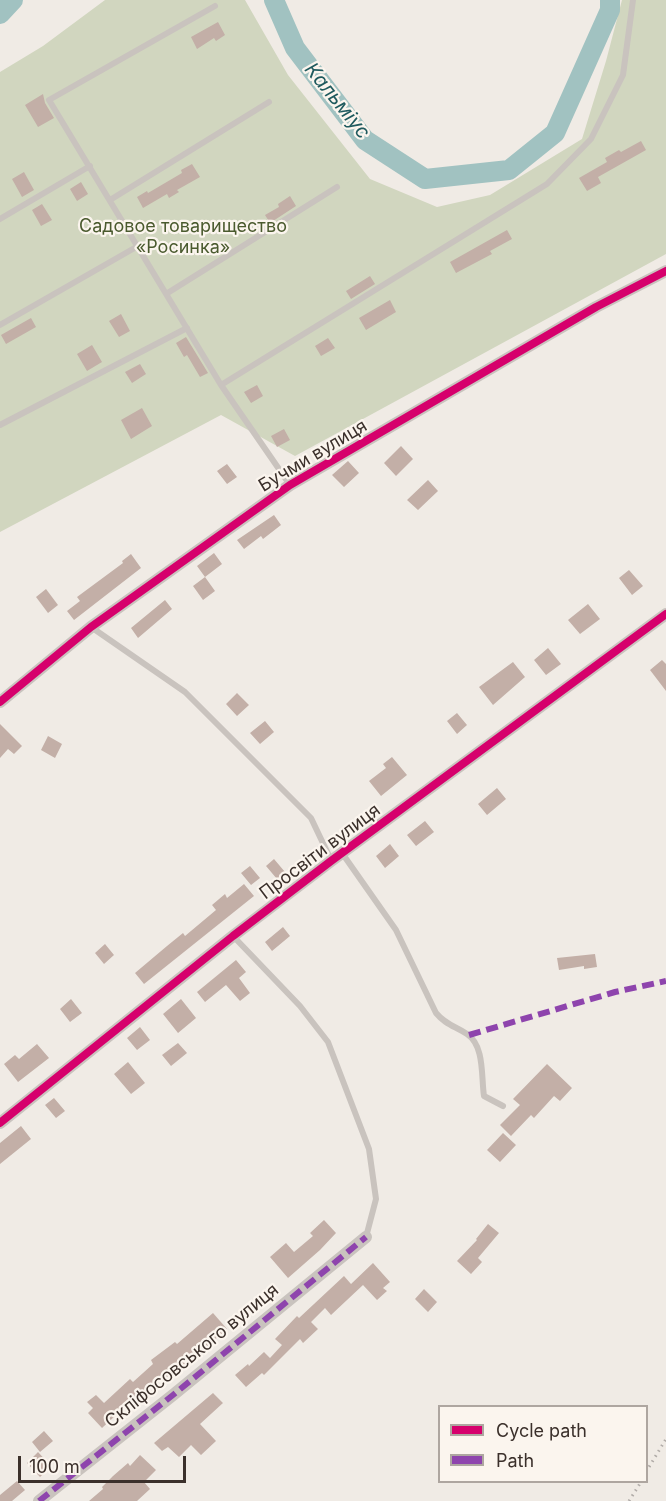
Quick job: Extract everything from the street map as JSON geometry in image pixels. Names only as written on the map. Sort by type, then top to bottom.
[{"type":"street","name":"Бучми вулиця","points":[[1,698],[91,627],[290,485],[596,307],[666,271]]},
{"type":"street","name":"Просвіти вулиця","points":[[0,1123],[233,936],[666,614]]},
{"type":"street","name":"Скліфосовського вулиця","points":[[39,1501],[366,1237]]},
{"type":"lane","points":[[221,385],[547,184],[591,139],[622,75],[633,0]]},
{"type":"lane","points":[[215,6],[49,100],[221,385],[290,485]]},
{"type":"lane","points":[[110,200],[269,102]]},
{"type":"lane","points":[[0,219],[90,166]]},
{"type":"lane","points":[[166,294],[337,187]]},
{"type":"lane","points":[[0,325],[138,246]]},
{"type":"lane","points":[[0,424],[187,328]]},
{"type":"lane","points":[[91,627],[185,692],[311,818],[337,857],[396,930],[436,1013],[444,1023],[469,1035],[479,1047],[484,1096],[503,1106]]},
{"type":"lane","points":[[233,936],[300,1006],[328,1042],[369,1149],[376,1199],[366,1237]]},
{"type":"green space","name":"Садовое товарищество «Росинка»","points":[[105,0],[245,0],[288,75],[370,179],[437,207],[490,195],[582,139],[622,0],[666,0],[666,254],[295,456],[221,415],[0,532],[0,72],[43,46]]},
{"type":"building","points":[[218,22],[225,35],[216,41],[214,38],[197,49],[191,37]]},
{"type":"building","points":[[43,94],[45,103],[54,118],[38,127],[25,105]]},
{"type":"building","points":[[641,141],[646,150],[598,177],[601,183],[587,191],[579,178],[607,162],[605,158]]},
{"type":"building","points":[[192,164],[200,177],[177,190],[179,192],[169,198],[167,194],[143,208],[137,197],[182,173],[181,170]]},
{"type":"building","points":[[24,172],[34,190],[22,197],[12,179]]},
{"type":"building","points":[[81,182],[88,194],[77,201],[70,189]]},
{"type":"building","points":[[290,196],[296,206],[270,223],[265,215],[279,207],[278,204]]},
{"type":"building","points":[[42,204],[52,220],[41,226],[32,210]]},
{"type":"building","points":[[507,230],[512,239],[490,251],[492,254],[456,273],[450,262]]},
{"type":"building","points":[[370,276],[375,284],[351,299],[346,291]]},
{"type":"building","points":[[390,300],[396,312],[366,330],[359,318]]},
{"type":"building","points":[[121,314],[130,331],[119,337],[109,321]]},
{"type":"building","points":[[31,318],[36,327],[6,344],[1,335]]},
{"type":"building","points":[[186,337],[208,373],[200,377],[187,355],[184,357],[176,343]]},
{"type":"building","points":[[328,338],[335,348],[321,356],[315,346]]},
{"type":"building","points":[[92,345],[102,362],[87,371],[77,354]]},
{"type":"building","points":[[140,364],[146,374],[132,383],[125,372]]},
{"type":"building","points":[[257,385],[263,396],[251,403],[244,392]]},
{"type":"building","points":[[142,408],[152,426],[131,439],[121,420]]},
{"type":"building","points":[[284,429],[290,440],[277,447],[271,436]]},
{"type":"building","points":[[401,446],[413,459],[396,476],[384,463]]},
{"type":"building","points":[[348,461],[359,473],[344,487],[332,475]]},
{"type":"building","points":[[227,464],[237,477],[227,484],[217,471]]},
{"type":"building","points":[[428,480],[438,491],[418,510],[407,500]]},
{"type":"building","points":[[274,515],[281,525],[263,539],[261,536],[244,549],[237,540]]},
{"type":"building","points":[[214,553],[222,564],[205,577],[197,566]]},
{"type":"building","points":[[131,554],[141,568],[74,620],[67,611],[80,601],[77,597],[123,563],[122,561]]},
{"type":"building","points":[[629,570],[643,586],[632,595],[619,578]]},
{"type":"building","points":[[205,577],[215,591],[203,600],[193,586]]},
{"type":"building","points":[[46,589],[58,605],[48,613],[36,597]]},
{"type":"building","points":[[165,600],[172,609],[138,638],[131,628]]},
{"type":"building","points":[[588,604],[600,619],[580,634],[568,620]]},
{"type":"building","points":[[548,648],[561,664],[546,675],[534,660]]},
{"type":"building","points":[[662,660],[666,664],[666,691],[650,670]]},
{"type":"building","points":[[513,662],[525,677],[493,705],[479,687]]},
{"type":"building","points":[[237,693],[249,705],[237,716],[226,704]]},
{"type":"building","points":[[457,713],[467,725],[457,734],[447,721]]},
{"type":"building","points":[[265,721],[274,732],[260,744],[250,733]]},
{"type":"building","points":[[0,724],[22,746],[14,754],[8,749],[0,758]]},
{"type":"building","points":[[48,736],[62,744],[55,758],[41,750]]},
{"type":"building","points":[[392,757],[407,775],[381,796],[369,781],[386,768],[383,764]]},
{"type":"building","points":[[497,788],[506,799],[487,815],[478,804]]},
{"type":"building","points":[[425,821],[434,832],[416,846],[407,835]]},
{"type":"building","points":[[390,844],[399,856],[385,868],[376,856]]},
{"type":"building","points":[[274,859],[285,872],[277,879],[266,866]]},
{"type":"building","points":[[250,866],[260,878],[251,885],[241,873]]},
{"type":"building","points":[[244,884],[254,896],[144,984],[135,973],[183,933],[185,936],[216,910],[212,905],[225,894],[227,898]]},
{"type":"building","points":[[283,927],[290,936],[272,951],[265,942]]},
{"type":"building","points":[[105,944],[114,955],[104,964],[95,953]]},
{"type":"building","points":[[595,954],[597,967],[584,969],[584,966],[559,970],[557,958]]},
{"type":"building","points":[[236,960],[246,972],[239,978],[250,993],[240,1001],[226,985],[205,1002],[197,992]]},
{"type":"building","points":[[71,999],[82,1013],[70,1022],[60,1009]]},
{"type":"building","points":[[181,999],[196,1018],[178,1033],[163,1014]]},
{"type":"building","points":[[140,1027],[150,1040],[137,1050],[127,1038]]},
{"type":"building","points":[[178,1043],[187,1053],[171,1066],[162,1055]]},
{"type":"building","points":[[37,1044],[49,1058],[18,1082],[4,1064],[15,1055],[19,1059]]},
{"type":"building","points":[[128,1062],[145,1083],[131,1094],[114,1074]]},
{"type":"building","points":[[547,1064],[572,1088],[560,1101],[554,1096],[534,1118],[531,1115],[511,1136],[500,1125],[520,1105],[513,1099]]},
{"type":"building","points":[[54,1098],[65,1111],[56,1118],[45,1105]]},
{"type":"building","points":[[21,1126],[31,1139],[0,1164],[0,1143]]},
{"type":"building","points":[[503,1133],[516,1145],[500,1162],[487,1150]]},
{"type":"building","points":[[324,1220],[336,1233],[288,1278],[270,1257],[286,1243],[294,1252],[313,1236],[310,1233]]},
{"type":"building","points":[[488,1224],[499,1233],[478,1258],[482,1262],[471,1274],[457,1261],[477,1240]]},
{"type":"building","points":[[373,1263],[390,1282],[383,1288],[387,1291],[377,1300],[363,1285],[331,1315],[325,1308],[311,1322],[318,1329],[303,1343],[300,1339],[264,1375],[262,1373],[246,1387],[235,1375],[264,1352],[270,1358],[282,1345],[275,1339],[297,1316],[299,1318],[344,1276],[351,1284]]},
{"type":"building","points":[[424,1289],[437,1302],[428,1312],[415,1299]]},
{"type":"building","points":[[213,1313],[227,1329],[196,1356],[164,1379],[162,1375],[102,1428],[88,1413],[93,1408],[87,1402],[96,1395],[104,1403],[130,1379],[133,1382],[153,1364],[151,1360],[175,1342],[177,1344]]},
{"type":"building","points":[[213,1393],[223,1403],[200,1424],[216,1441],[201,1455],[191,1445],[179,1457],[168,1447],[162,1451],[154,1443]]},
{"type":"building","points":[[44,1431],[53,1441],[40,1452],[32,1442]]},
{"type":"building","points":[[38,1452],[51,1466],[40,1477],[27,1463]]},
{"type":"building","points":[[140,1455],[156,1470],[144,1482],[150,1489],[137,1501],[89,1501],[113,1476],[128,1463],[130,1466]]},
{"type":"building","points":[[17,1481],[25,1490],[12,1501],[0,1501],[0,1495]]},
{"type":"waterway","name":"Кальміус","points":[[0,14],[13,0]]},
{"type":"waterway","name":"Кальміус","points":[[274,0],[295,48],[365,140],[425,179],[509,170],[555,133],[610,10],[610,0]]},
{"type":"railway","points":[[648,1469],[666,1439]]},
{"type":"railway","points":[[629,1501],[640,1483]]},
{"type":"marked path","points":[[469,1035],[615,992],[666,981]]},
{"type":"marked path","points":[[39,1501],[366,1237]]},
{"type":"cycle path","points":[[0,702],[91,627],[290,485],[596,307],[666,271]]},
{"type":"cycle path","points":[[0,1123],[233,936],[331,861],[666,614]]}]
